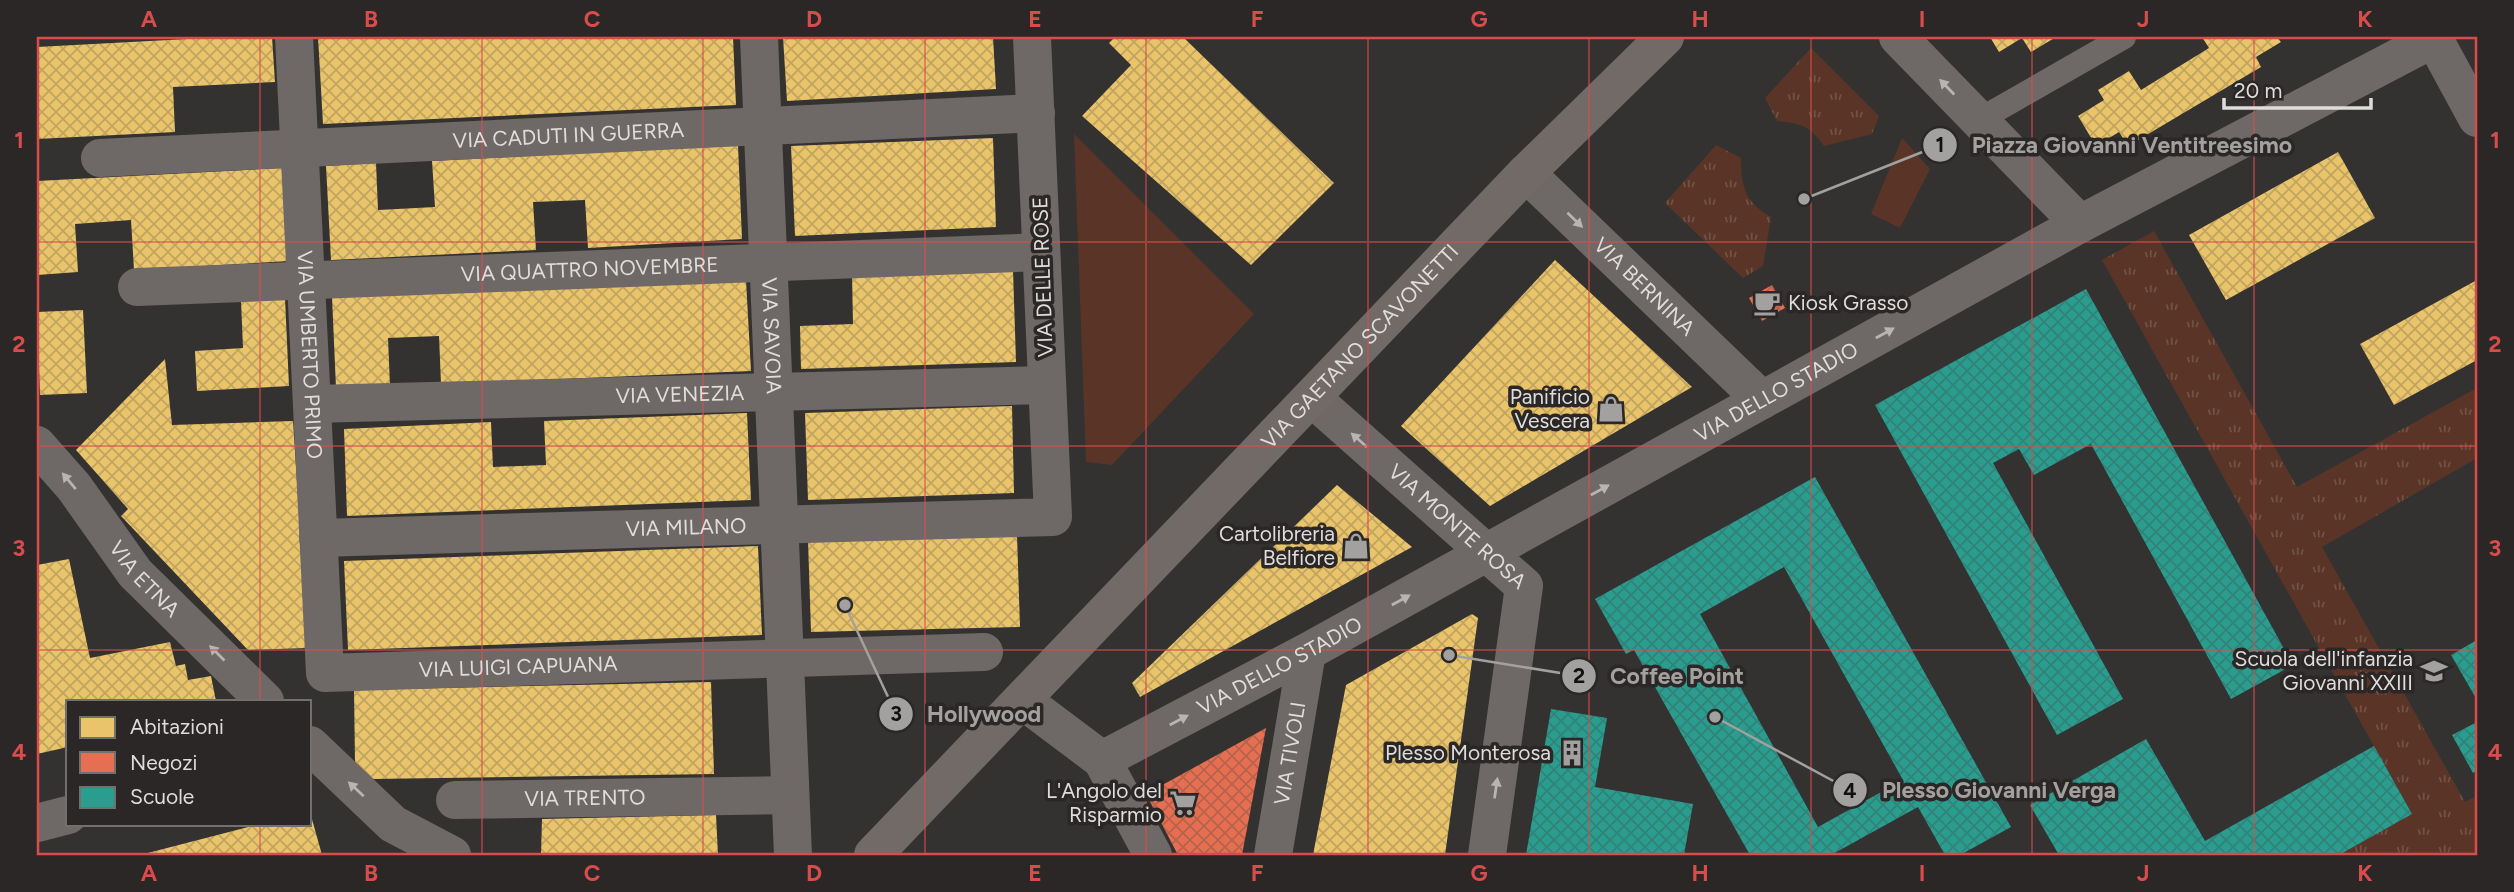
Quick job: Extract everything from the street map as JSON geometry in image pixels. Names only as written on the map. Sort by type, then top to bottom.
[{"type":"main road","name":"VIA GAETANO SCAVONETTI","points":[[873,855],[1526,173],[1665,37]]},
{"type":"street","name":"VIA UMBERTO PRIMO","points":[[294,37],[325,673]]},
{"type":"street","name":"VIA SAVOIA","points":[[759,37],[793,855]]},
{"type":"street","name":"VIA DELLE ROSE","points":[[1032,37],[1053,517]]},
{"type":"street","points":[[1898,37],[2080,224]]},
{"type":"street","points":[[2435,37],[2477,118]]},
{"type":"street","name":"VIA DELLO STADIO","points":[[1111,755],[1307,652],[2080,224],[2435,37]]},
{"type":"street","name":"VIA CADUTI IN GUERRA","points":[[100,158],[1036,113]]},
{"type":"street","name":"VIA BERNINA","points":[[1526,173],[1762,400]]},
{"type":"street","name":"VIA QUATTRO NOVEMBRE","points":[[137,287],[1041,252]]},
{"type":"street","name":"VIA VENEZIA","points":[[312,404],[1047,385]]},
{"type":"street","name":"VIA MONTE ROSA","points":[[1312,398],[1524,586],[1486,855]]},
{"type":"street","name":"VIA ETNA","points":[[37,445],[74,487],[135,573],[264,700]]},
{"type":"street","name":"VIA MILANO","points":[[318,538],[1053,517]]},
{"type":"street","name":"VIA LUIGI CAPUANA","points":[[325,673],[710,661],[784,646],[984,652]]},
{"type":"street","name":"VIA TIVOLI","points":[[1273,855],[1307,652]]},
{"type":"street","points":[[1022,700],[1111,755],[1153,855]]},
{"type":"street","points":[[312,751],[395,839],[452,855]]},
{"type":"street","name":"VIA TRENTO","points":[[455,800],[790,794]]},
{"type":"street","points":[[37,823],[66,816]]},
{"type":"lane","points":[[1979,120],[2124,37]]},
{"type":"green space","points":[[1811,48],[1879,116],[1872,134],[1824,146],[1804,127],[1777,121],[1765,98]]},
{"type":"green space","points":[[1074,134],[1254,314],[1112,465],[1086,462]]},
{"type":"green space","points":[[1902,138],[1930,169],[1900,228],[1871,214]]},
{"type":"green space","points":[[1716,145],[1741,158],[1746,193],[1755,206],[1771,217],[1763,266],[1743,278],[1665,203]]},
{"type":"green space","points":[[2154,231],[2297,487],[2477,388],[2477,458],[2322,547],[2465,802],[2477,796],[2477,855],[2339,855],[2412,814],[2102,260]]},
{"type":"building: Abitazioni","points":[[272,37],[275,82],[173,87],[175,132],[37,139],[37,47]]},
{"type":"building: Abitazioni","points":[[318,37],[733,37],[736,105],[323,124]]},
{"type":"building: Abitazioni","points":[[783,37],[993,37],[996,89],[787,101]]},
{"type":"building: Abitazioni","points":[[1115,37],[1183,37],[1334,183],[1251,265],[1082,116],[1131,65],[1109,43]]},
{"type":"building: Abitazioni","points":[[1990,37],[2056,37],[2031,52],[2022,38],[1999,52]]},
{"type":"building: Abitazioni","points":[[2202,37],[2277,37],[2281,42],[2256,57],[2261,67],[2128,146],[2119,132],[2096,146],[2078,116],[2104,100],[2098,90],[2129,71],[2141,90],[2209,48]]},
{"type":"building: Abitazioni","points":[[993,138],[996,227],[795,236],[791,146]]},
{"type":"building: Abitazioni","points":[[738,145],[742,239],[588,248],[585,200],[533,202],[536,250],[331,260],[326,166],[376,163],[378,210],[435,207],[432,161]]},
{"type":"building: Abitazioni","points":[[2338,152],[2375,218],[2226,300],[2189,235]]},
{"type":"building: Abitazioni","points":[[284,168],[289,261],[134,270],[131,220],[75,224],[78,272],[37,275],[37,181]]},
{"type":"building: Abitazioni","points":[[1555,260],[1692,387],[1490,506],[1401,426]]},
{"type":"building: Abitazioni","points":[[1013,270],[1016,362],[801,369],[800,326],[853,324],[852,275]]},
{"type":"building: Abitazioni","points":[[746,280],[751,371],[441,384],[439,336],[388,338],[390,386],[336,388],[332,297]]},
{"type":"building: Abitazioni","points":[[2477,280],[2477,360],[2394,405],[2360,344]]},
{"type":"building: Abitazioni","points":[[285,298],[289,386],[197,391],[195,351],[243,348],[241,301]]},
{"type":"building: Abitazioni","points":[[83,310],[87,393],[40,395],[37,312]]},
{"type":"building: Abitazioni","points":[[165,359],[172,425],[293,421],[308,648],[248,650],[121,516],[128,509],[76,450]]},
{"type":"building: Abitazioni","points":[[1012,406],[1014,493],[808,500],[805,413]]},
{"type":"building: Abitazioni","points":[[747,413],[751,500],[347,516],[344,429],[491,422],[493,467],[546,465],[544,421]]},
{"type":"building: Abitazioni","points":[[1337,485],[1412,547],[1140,697],[1132,683]]},
{"type":"building: Abitazioni","points":[[1017,535],[1020,627],[811,632],[808,540]]},
{"type":"building: Abitazioni","points":[[758,546],[762,635],[348,650],[344,561]]},
{"type":"building: Abitazioni","points":[[69,559],[90,658],[170,642],[176,666],[185,664],[188,680],[211,676],[216,700],[66,700],[66,747],[37,754],[37,565]]},
{"type":"building: Abitazioni","points":[[1472,614],[1478,618],[1445,855],[1313,855],[1346,685]]},
{"type":"building: Abitazioni","points":[[711,682],[714,774],[373,779],[355,762],[354,690]]},
{"type":"building: Abitazioni","points":[[716,815],[718,855],[541,855],[542,819]]},
{"type":"building: Abitazioni","points":[[312,819],[322,855],[140,855],[252,826],[312,826]]},
{"type":"building: Negozi","name":"Kiosk Grasso","points":[[1772,285],[1785,308],[1762,321],[1749,298]]},
{"type":"building: Negozi","points":[[1266,728],[1242,855],[1178,855],[1146,794]]},
{"type":"building: Scuole","points":[[2086,289],[2293,665],[2231,699],[2091,444],[2034,475],[2019,449],[1993,463],[2123,699],[2057,735],[1875,405]]},
{"type":"building: Scuole","points":[[1815,477],[2011,827],[1960,855],[1945,855],[1918,807],[1831,855],[1750,855],[1634,650],[1626,654],[1595,599]],"holes":[[[1784,567],[1903,780],[1818,827],[1700,614]]]},
{"type":"building: Scuole","points":[[2477,640],[2477,700],[2451,655]]},
{"type":"building: Scuole","name":"Plesso Monterosa","points":[[1551,709],[1607,718],[1595,787],[1693,804],[1684,855],[1526,855]]},
{"type":"building: Scuole","points":[[2477,722],[2477,770],[2473,773],[2452,735]]},
{"type":"building: Scuole","points":[[2146,739],[2205,841],[2374,746],[2412,814],[2339,855],[2059,855],[2030,805]]},
{"type":"place","name":"Piazza Giovanni Ventitreesimo","points":[[1804,199]]},
{"type":"place","name":"Kiosk Grasso","points":[[1767,303]]},
{"type":"place","name":"Panificio Vescera","points":[[1611,409]]},
{"type":"place","name":"Cartolibreria Belfiore","points":[[1356,546]]},
{"type":"place","name":"Hollywood","points":[[845,605]]},
{"type":"place","name":"Coffee Point","points":[[1449,655]]},
{"type":"place","name":"Scuola dell'infanzia Giovanni XXIII","points":[[2434,671]]},
{"type":"place","name":"Plesso Giovanni Verga","points":[[1715,717]]},
{"type":"place","name":"Plesso Monterosa","points":[[1572,753]]},
{"type":"place","name":"L'Angolo del Risparmio","points":[[1183,803]]}]
